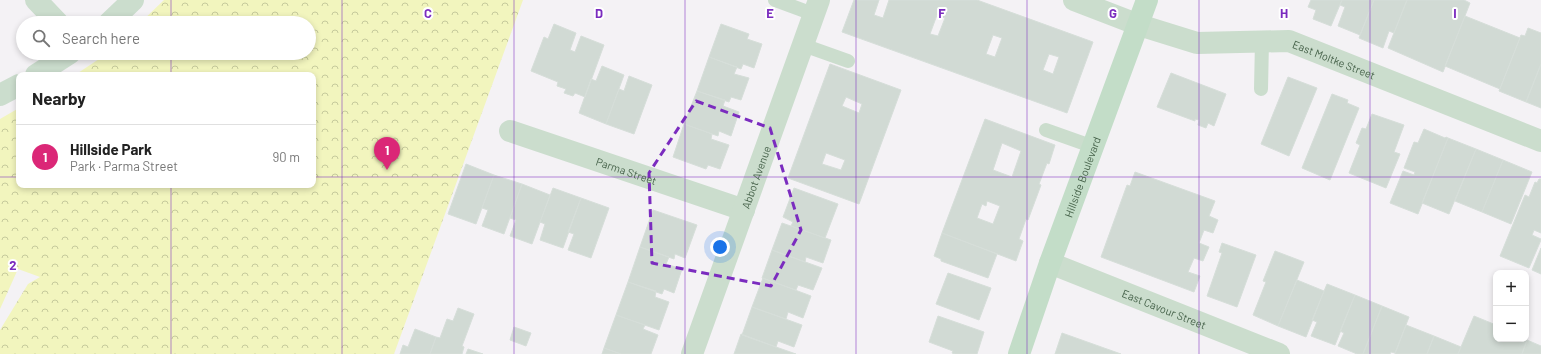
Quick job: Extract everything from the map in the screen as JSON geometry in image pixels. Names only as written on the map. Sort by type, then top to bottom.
[{"type":"main road","name":"Hillside Boulevard","points":[[1019,354],[1050,263],[1147,0]]},
{"type":"street","points":[[36,0],[51,16]]},
{"type":"street","points":[[116,16],[133,0]]},
{"type":"street","name":"East Moltke Street","points":[[1074,0],[1139,25],[1197,43],[1288,41],[1541,141]]},
{"type":"street","name":"Abbot Avenue","points":[[692,354],[816,7]]},
{"type":"street","points":[[41,72],[59,60]]},
{"type":"street","points":[[0,95],[16,87]]},
{"type":"street","name":"Parma Street","points":[[510,131],[744,210]]},
{"type":"street","name":"East Cavour Street","points":[[1050,263],[1278,354]]},
{"type":"lane","points":[[775,0],[816,7]]},
{"type":"lane","points":[[1261,89],[1262,41]]},
{"type":"lane","points":[[803,45],[848,61]]},
{"type":"lane","points":[[1046,130],[1094,147]]},
{"type":"highlighted area","points":[[696,101],[770,128],[801,230],[771,286],[652,263],[649,173]]},
{"type":"green space","points":[[164,0],[523,0],[394,354],[0,354],[0,330],[28,284],[40,277],[18,269],[0,309],[0,119],[16,110],[16,188],[316,188],[316,72],[80,72],[98,60],[316,60],[316,16],[147,16]]},
{"type":"building","points":[[854,0],[879,0],[874,15],[883,18],[889,0],[977,0],[1093,42],[1067,113],[842,32]],"holes":[[[937,15],[945,18],[938,36],[930,34]],[[993,35],[1002,38],[995,57],[986,54]],[[1049,54],[1059,57],[1053,74],[1043,70]]]},
{"type":"building","points":[[1311,0],[1342,0],[1331,26],[1313,19],[1316,10],[1308,7]]},
{"type":"building","points":[[1342,0],[1374,0],[1360,35],[1338,26],[1345,7],[1340,5]]},
{"type":"building","points":[[1374,0],[1407,0],[1394,33],[1389,31],[1383,48],[1359,38]]},
{"type":"building","points":[[1407,0],[1464,0],[1470,3],[1443,72],[1388,48]]},
{"type":"building","points":[[1465,16],[1520,38],[1500,89],[1445,66]]},
{"type":"building","points":[[554,24],[576,33],[570,50],[575,52],[581,36],[604,45],[585,97],[575,93],[573,96],[564,93],[566,89],[557,86],[558,82],[531,71],[544,37],[548,39]]},
{"type":"building","points":[[721,24],[749,34],[747,39],[762,44],[754,68],[743,64],[741,69],[709,57]]},
{"type":"building","points":[[1528,28],[1541,33],[1541,64],[1526,102],[1499,91],[1521,35],[1525,36]]},
{"type":"building","points":[[709,57],[737,67],[734,74],[749,78],[741,100],[731,97],[729,102],[697,91]]},
{"type":"building","points":[[830,64],[901,90],[859,204],[788,178]],"holes":[[[846,97],[862,104],[859,113],[842,106]],[[826,153],[845,160],[841,170],[822,164]]]},
{"type":"building","points":[[1541,64],[1541,108],[1526,102]]},
{"type":"building","points":[[602,66],[624,75],[606,124],[579,113],[591,79],[596,81]]},
{"type":"building","points":[[1171,73],[1226,94],[1214,126],[1208,123],[1206,128],[1198,125],[1199,120],[1195,119],[1195,121],[1157,107]]},
{"type":"building","points":[[629,76],[652,85],[634,134],[606,124],[619,89],[624,91]]},
{"type":"building","points":[[1288,77],[1317,88],[1289,156],[1261,144]]},
{"type":"building","points":[[697,91],[725,100],[723,106],[739,112],[731,136],[719,131],[718,136],[684,124]]},
{"type":"building","points":[[1332,94],[1348,100],[1347,103],[1359,108],[1330,180],[1302,168]]},
{"type":"building","points":[[1372,114],[1404,125],[1394,152],[1400,154],[1386,188],[1349,173],[1360,145],[1356,143],[1362,128],[1366,129]]},
{"type":"building","points":[[985,119],[1055,145],[1049,164],[1047,163],[1039,184],[1041,185],[1028,220],[1026,219],[1019,239],[1023,241],[1016,261],[942,233]],"holes":[[[1002,143],[1021,151],[1012,177],[993,170]],[[987,201],[1000,206],[993,224],[977,218],[982,204],[986,206]]]},
{"type":"building","points":[[684,124],[712,134],[711,139],[729,145],[720,169],[708,165],[706,169],[673,157]]},
{"type":"building","points":[[1424,129],[1448,138],[1418,214],[1390,203],[1403,171],[1414,175],[1415,172],[1404,168],[1414,142],[1418,143]]},
{"type":"building","points":[[1448,138],[1476,149],[1449,214],[1422,203]]},
{"type":"building","points":[[1476,149],[1503,160],[1482,212],[1455,201]]},
{"type":"building","points":[[1503,160],[1532,172],[1511,224],[1482,212]]},
{"type":"building","points":[[466,164],[494,175],[476,224],[448,214]]},
{"type":"building","points":[[1135,172],[1215,201],[1209,216],[1218,220],[1213,233],[1204,230],[1199,243],[1209,247],[1203,261],[1194,258],[1188,272],[1200,276],[1194,292],[1101,257],[1127,185],[1130,186]]},
{"type":"building","points":[[494,175],[522,184],[504,234],[482,226],[488,210],[482,208]]},
{"type":"building","points":[[1539,179],[1541,179],[1541,233],[1534,230],[1532,235],[1541,240],[1529,268],[1500,256],[1525,195],[1529,197],[1535,182],[1537,183]]},
{"type":"building","points":[[522,184],[550,195],[532,244],[510,236],[516,220],[510,218]]},
{"type":"building","points":[[553,188],[581,198],[563,248],[540,240],[545,224],[540,222]]},
{"type":"building","points":[[794,188],[838,204],[825,238],[791,226],[793,222],[783,217]]},
{"type":"building","points":[[581,198],[609,208],[591,258],[568,250],[574,234],[568,232]]},
{"type":"building","points":[[653,210],[697,225],[685,258],[675,254],[674,259],[640,247]]},
{"type":"building","points":[[782,223],[831,240],[823,263],[806,257],[805,262],[772,250]]},
{"type":"building","points":[[942,233],[997,254],[988,278],[941,261],[941,259],[934,256]]},
{"type":"building","points":[[1222,243],[1256,255],[1237,307],[1207,296],[1222,253],[1219,252]]},
{"type":"building","points":[[640,247],[669,257],[666,264],[682,269],[674,293],[664,289],[662,294],[628,282]]},
{"type":"building","points":[[1541,248],[1541,274],[1532,270]]},
{"type":"building","points":[[772,250],[822,268],[813,290],[798,285],[796,290],[762,278]]},
{"type":"building","points":[[1275,251],[1304,262],[1278,326],[1253,315],[1266,282],[1263,281]]},
{"type":"building","points":[[948,273],[991,288],[979,320],[936,304]]},
{"type":"building","points":[[763,278],[811,296],[803,318],[788,312],[786,319],[752,307]]},
{"type":"building","points":[[1297,280],[1324,291],[1306,337],[1278,326]]},
{"type":"building","points":[[628,282],[656,291],[655,297],[669,302],[659,330],[616,315]]},
{"type":"building","points":[[1327,284],[1355,295],[1335,345],[1311,336],[1317,322],[1312,320]]},
{"type":"building","points":[[1355,295],[1382,306],[1363,354],[1357,354],[1338,346],[1344,333],[1340,331]]},
{"type":"building","points":[[1382,306],[1409,317],[1395,353],[1363,354]]},
{"type":"building","points":[[752,307],[802,325],[794,347],[778,341],[776,347],[742,335]]},
{"type":"building","points":[[458,308],[474,314],[462,346],[464,347],[462,354],[430,354],[436,337],[440,338],[447,319],[453,321]]},
{"type":"building","points":[[616,315],[645,325],[643,329],[658,335],[651,354],[621,354],[604,348]]},
{"type":"building","points":[[938,316],[984,332],[977,354],[955,354],[952,353],[953,351],[929,342]]},
{"type":"building","points":[[1474,316],[1493,324],[1493,342],[1526,342],[1522,354],[1458,354]]},
{"type":"building","points":[[1406,325],[1434,336],[1427,354],[1395,354]]},
{"type":"building","points":[[514,327],[531,333],[526,346],[510,340]]},
{"type":"building","points":[[415,329],[436,337],[430,354],[400,354],[403,345],[408,347]]},
{"type":"building","points":[[1062,333],[1121,354],[1055,354]]},
{"type":"building","points":[[741,334],[776,347],[796,354],[734,354]]},
{"type":"building","points":[[1434,336],[1461,347],[1458,354],[1427,354]]},
{"type":"building","points":[[1529,341],[1541,346],[1541,354],[1522,354],[1526,342]]},
{"type":"building","points":[[604,348],[621,354],[602,354]]},
{"type":"building","points":[[468,349],[483,354],[466,354]]},
{"type":"place","name":"Hillside Park","points":[[387,170]]}]
